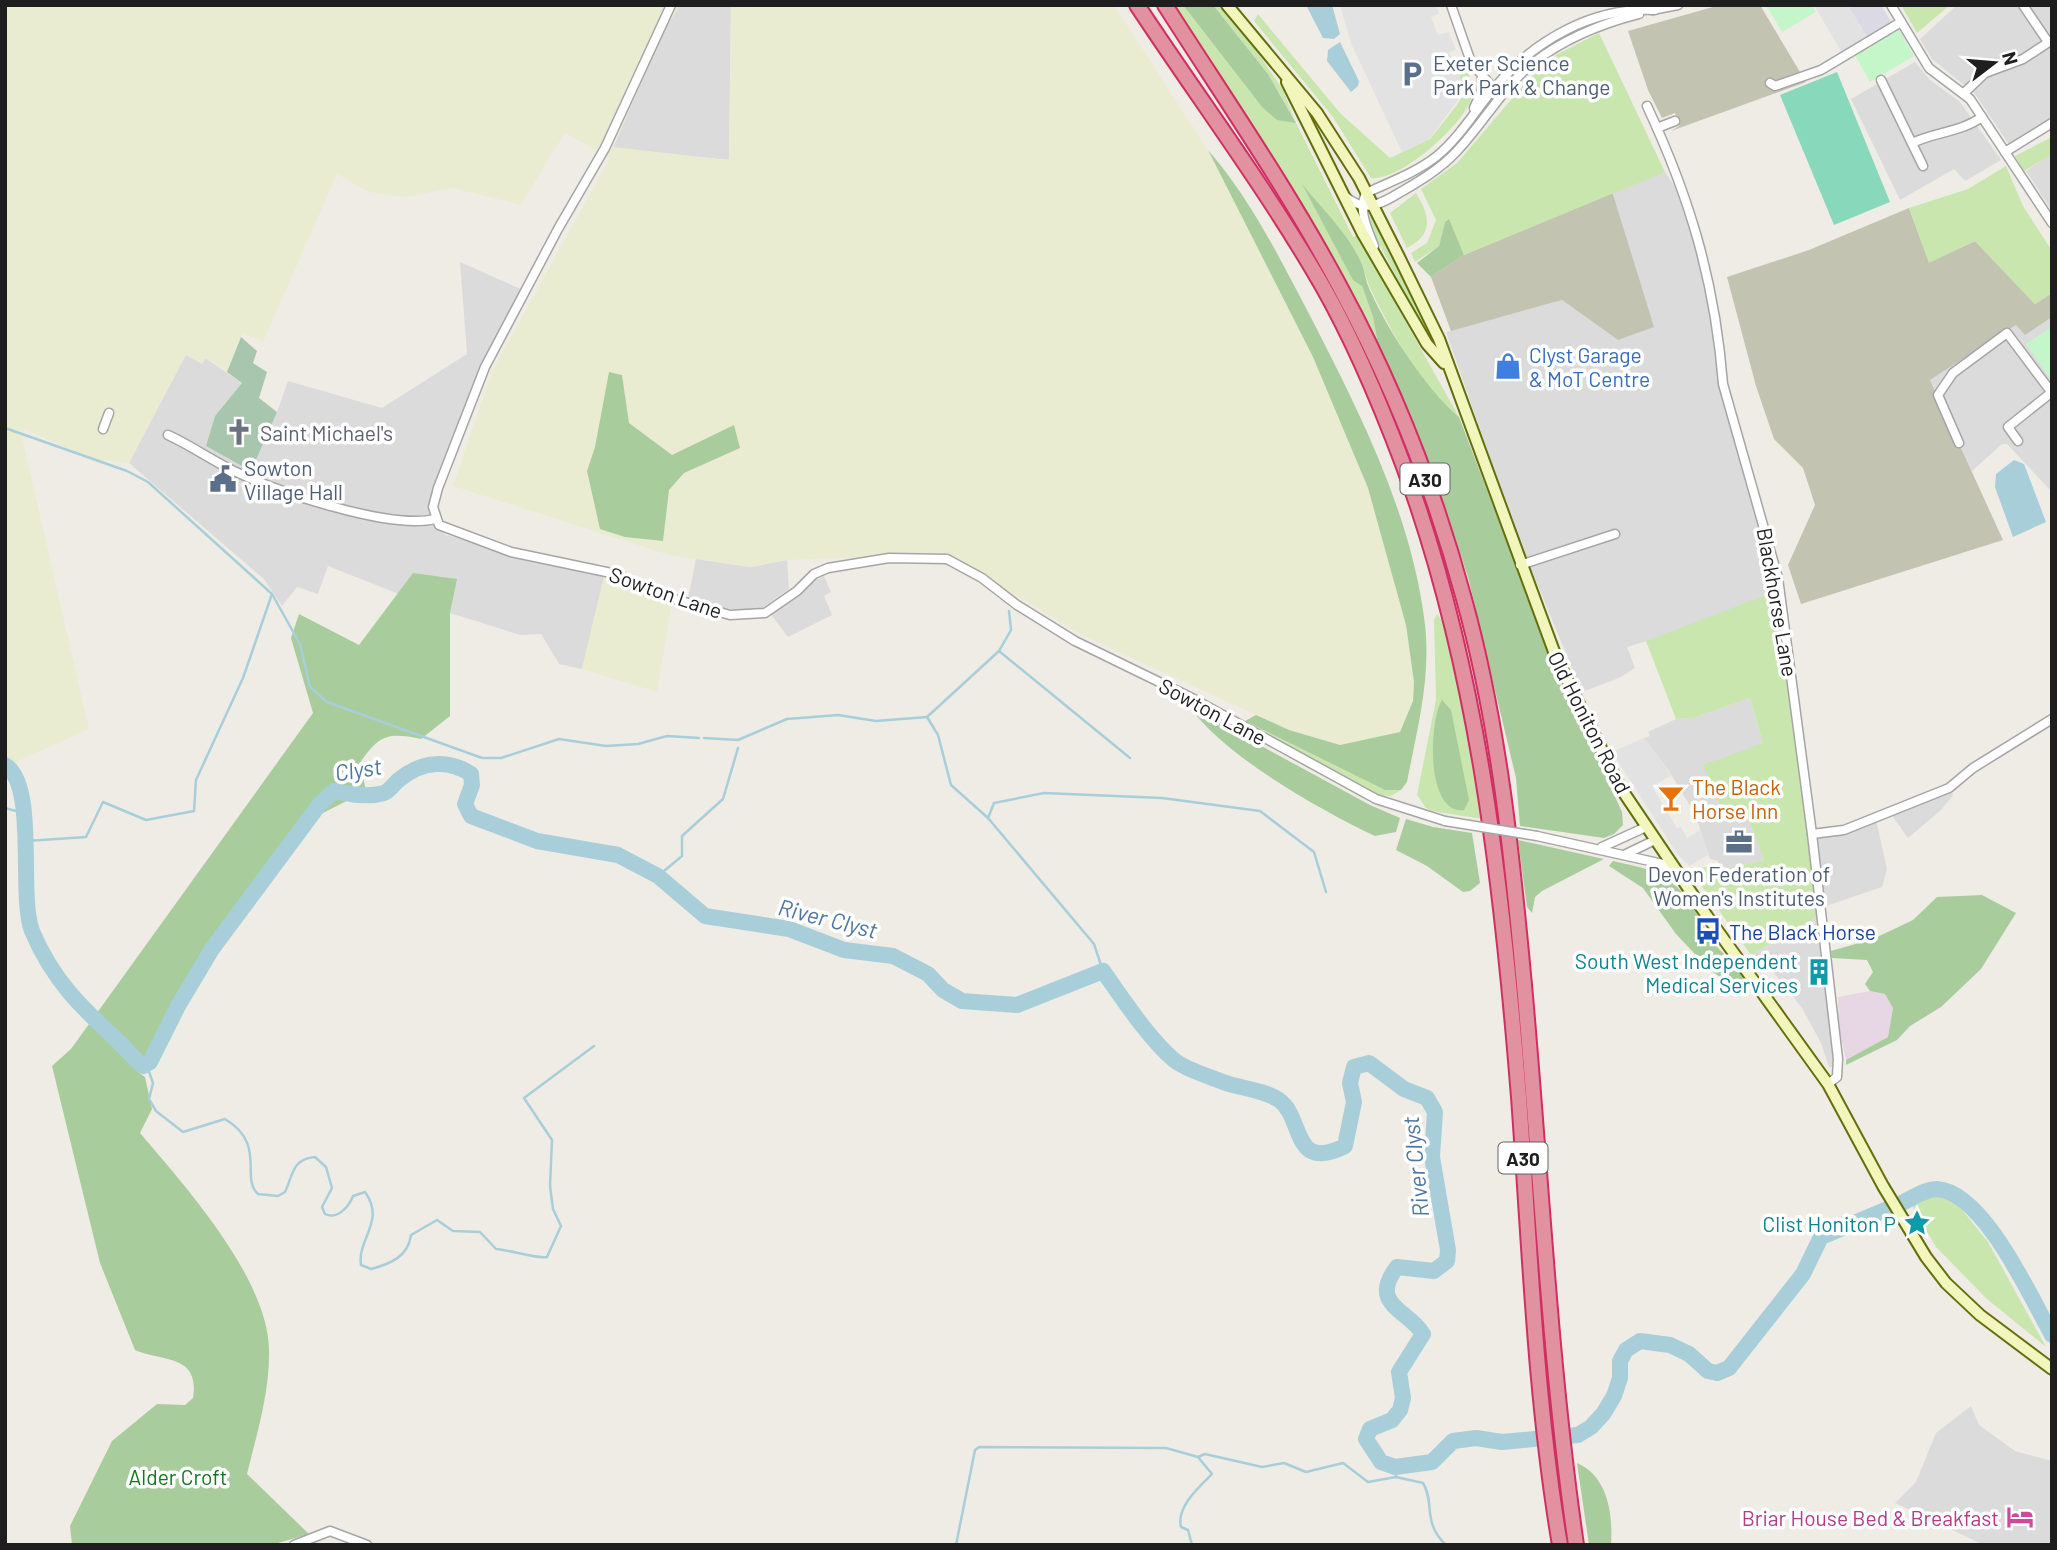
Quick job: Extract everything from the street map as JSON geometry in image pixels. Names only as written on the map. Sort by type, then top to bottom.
[{"type":"highway","name":"A30","points":[[1137,5],[1322,286],[1404,466],[1451,621],[1483,779],[1501,903],[1543,1413],[1560,1545]]},
{"type":"highway","name":"A30","points":[[1165,5],[1293,205],[1372,350],[1420,466],[1464,599],[1494,729],[1518,905],[1558,1409],[1576,1545]]},
{"type":"street","points":[[168,435],[200,449],[232,470],[266,484],[379,519],[417,524],[435,519],[433,507],[439,488],[485,367],[558,229],[605,148],[671,5]]},
{"type":"street","name":"Old Honiton Road","points":[[1227,5],[1317,113],[1366,192],[1368,206],[1439,339],[1520,565],[1562,671],[1606,763],[1672,866],[1828,1084],[1883,1185],[1946,1283],[1980,1315],[2052,1369]]},
{"type":"street","points":[[1451,5],[1471,62],[1494,89],[1495,103]]},
{"type":"street","points":[[1494,89],[1501,88],[1518,77],[1553,48],[1572,37],[1609,22],[1678,5]]},
{"type":"street","points":[[1964,93],[1985,73],[2023,59],[2050,41],[2023,5]]},
{"type":"street","points":[[1892,6],[1929,68],[1964,93],[2052,223]]},
{"type":"street","points":[[1366,192],[1422,166],[1452,141],[1494,89],[1538,48],[1568,29],[1607,14],[1655,10]]},
{"type":"street","points":[[1770,83],[1775,86],[1821,71],[1901,22]]},
{"type":"street","name":"Old Honiton Road","points":[[1283,74],[1337,188],[1427,344],[1448,368]]},
{"type":"street","points":[[1337,188],[1348,199],[1368,206],[1444,164],[1518,77]]},
{"type":"street","points":[[1452,141],[1477,104],[1482,90],[1482,78]]},
{"type":"street","points":[[1881,80],[1923,166]]},
{"type":"street","name":"Blackhorse Lane","points":[[1647,106],[1699,235],[1723,361],[1723,384],[1776,569],[1812,834],[1838,1059],[1837,1077],[1828,1084]]},
{"type":"street","points":[[1912,144],[1931,134],[1966,127],[1982,117]]},
{"type":"street","points":[[1657,128],[1675,121]]},
{"type":"street","points":[[2006,152],[2052,123]]},
{"type":"street","name":"Old Honiton Road","points":[[1368,206],[1364,221],[1377,255]]},
{"type":"street","points":[[1959,443],[1938,395],[1953,373],[2007,333],[2052,393],[2008,426],[2018,441]]},
{"type":"street","points":[[103,429],[109,413]]},
{"type":"street","name":"Sowton Lane","points":[[435,519],[448,531],[511,552],[607,571],[664,596],[730,615],[765,613],[797,591],[814,574],[828,568],[889,558],[947,559],[982,578],[1017,606],[1075,641],[1192,698],[1376,799],[1445,821],[1599,848],[1672,866]]},
{"type":"street","points":[[1520,565],[1615,534]]},
{"type":"street","points":[[1812,834],[1844,830],[1949,788],[1973,768],[2052,719]]},
{"type":"street","points":[[1599,848],[1615,844],[1646,827]]},
{"type":"street","points":[[1625,854],[1655,840]]},
{"type":"street","points":[[294,1545],[330,1531],[367,1545]]},
{"type":"shaded area","points":[[5,5],[680,5],[663,32],[613,147],[725,160],[729,159],[731,5],[1114,5],[1208,150],[1313,357],[1368,488],[1406,625],[1414,682],[1413,701],[1400,732],[1340,745],[1289,730],[1078,633],[947,554],[787,560],[751,567],[669,555],[453,486],[493,369],[610,158],[565,133],[521,205],[452,188],[406,197],[369,192],[337,174],[263,342],[242,333],[227,372],[206,358],[202,364],[186,355],[129,463],[92,459],[24,429],[22,437],[89,729],[5,767]],"holes":[[[609,372],[622,376],[629,423],[672,455],[734,425],[740,448],[684,473],[669,490],[587,471],[595,447]]]},
{"type":"shaded area","points":[[680,5],[731,5],[729,160],[613,148],[663,32]]},
{"type":"shaded area","name":"Exeter Science Park Park & Change","points":[[1340,5],[1436,5],[1439,14],[1431,17],[1438,35],[1448,32],[1456,49],[1449,53],[1464,92],[1429,139],[1402,152],[1351,43]]},
{"type":"shaded area","points":[[1720,5],[1760,5],[1806,82],[1671,131],[1679,126],[1675,113],[1662,118],[1648,90],[1628,31]]},
{"type":"shaded area","points":[[1814,5],[1848,5],[1870,42],[1845,58]]},
{"type":"shaded area","points":[[1848,5],[1881,5],[1892,23],[1868,38]]},
{"type":"shaded area","points":[[1957,5],[2052,5],[2052,121],[2010,146],[1975,94],[1932,59],[1920,39]]},
{"type":"shaded area","points":[[1915,62],[1929,79],[1960,102],[2001,160],[1965,181],[1954,169],[1900,200],[1851,99]]},
{"type":"shaded area","points":[[2052,155],[2052,211],[2026,171]]},
{"type":"shaded area","points":[[1665,172],[1679,193],[1703,259],[1713,336],[1777,591],[1673,633],[1627,647],[1635,668],[1619,678],[1582,692],[1517,535],[1446,332],[1562,300],[1618,340],[1653,327],[1612,191]]},
{"type":"shaded area","points":[[1612,191],[1654,327],[1618,340],[1562,300],[1451,331],[1431,277],[1464,255]]},
{"type":"shaded area","points":[[1909,208],[1929,262],[1975,241],[2035,304],[2052,293],[2052,317],[2025,335],[2016,325],[1930,380],[2003,540],[1801,604],[1788,565],[1815,505],[1803,468],[1774,439],[1756,386],[1727,277],[1809,250]]},
{"type":"shaded area","points":[[460,262],[525,291],[484,366],[437,487],[436,527],[446,535],[604,577],[582,669],[559,664],[541,634],[520,635],[450,613],[456,579],[405,586],[399,594],[328,566],[318,594],[297,587],[282,606],[264,579],[129,463],[176,368],[186,355],[205,358],[242,383],[215,416],[206,446],[277,412],[288,381],[382,408],[467,354]]},
{"type":"shaded area","points":[[2052,317],[2052,492],[2007,444],[2002,444],[1972,471],[1930,380],[2016,325],[2025,334]]},
{"type":"shaded area","points":[[696,559],[751,567],[787,560],[789,589],[756,612],[710,606],[688,599]]},
{"type":"shaded area","points":[[614,576],[672,603],[657,692],[582,669],[604,577]]},
{"type":"shaded area","points":[[824,576],[831,592],[824,596],[832,615],[788,637],[770,613]]},
{"type":"shaded area","points":[[1750,698],[1763,743],[1704,766],[1727,817],[1745,808],[1764,860],[1722,870],[1718,861],[1710,859],[1695,814],[1669,771],[1644,738],[1650,736],[1648,732],[1676,719],[1693,718]]},
{"type":"shaded area","points":[[1644,738],[1671,775],[1652,787],[1677,828],[1681,827],[1687,838],[1701,830],[1708,855],[1689,866],[1676,852],[1612,752]]},
{"type":"shaded area","points":[[1950,791],[1953,795],[1941,810],[1908,838],[1891,814]]},
{"type":"shaded area","points":[[1876,820],[1887,869],[1882,887],[1823,907],[1816,836]]},
{"type":"shaded area","points":[[1817,917],[1832,1031],[1835,1064],[1832,1067],[1829,1067],[1821,1043],[1802,1008],[1770,968],[1756,962],[1751,955]]},
{"type":"shaded area","points":[[1870,991],[1885,994],[1893,1008],[1888,1037],[1846,1060],[1839,1028],[1838,997]]},
{"type":"shaded area","points":[[1971,1406],[1979,1425],[2015,1451],[2052,1461],[2052,1545],[1984,1545],[1895,1503],[1916,1482],[1936,1433]]},
{"type":"green space","points":[[1173,5],[1183,5],[1262,107],[1296,122],[1353,237],[1357,235],[1459,417],[1420,375],[1379,307],[1362,263],[1354,250],[1304,188],[1362,286],[1373,317],[1378,344],[1287,181]]},
{"type":"green space","points":[[1183,5],[1213,5],[1268,74],[1296,123],[1277,120],[1262,107]]},
{"type":"green space","points":[[1213,5],[1219,5],[1258,53],[1283,90],[1295,120],[1268,74]]},
{"type":"green space","points":[[1766,5],[1812,5],[1816,12],[1782,32]]},
{"type":"green space","points":[[1901,5],[1950,5],[1917,33]]},
{"type":"green space","points":[[1258,14],[1340,113],[1390,158],[1430,139],[1457,105],[1463,95],[1462,82],[1455,65],[1462,62],[1472,85],[1473,93],[1469,105],[1447,133],[1415,160],[1384,177],[1371,178],[1333,117],[1254,21]]},
{"type":"green space","points":[[1898,28],[1914,56],[1870,82],[1855,55]]},
{"type":"green space","points":[[1599,33],[1665,172],[1464,255],[1449,220],[1445,222],[1439,246],[1415,262],[1411,253],[1427,243],[1436,220],[1421,189],[1457,163],[1527,81],[1556,55]]},
{"type":"green space","points":[[1837,72],[1890,202],[1834,225],[1780,95]]},
{"type":"green space","points":[[2052,137],[2052,154],[2024,171],[2015,156]]},
{"type":"green space","points":[[1208,150],[1237,187],[1261,226],[1325,345],[1380,462],[1408,542],[1425,625],[1426,665],[1415,743],[1407,782],[1401,790],[1385,790],[1245,721],[1256,715],[1289,730],[1340,745],[1400,732],[1413,701],[1414,682],[1406,625],[1368,488],[1313,357]]},
{"type":"green space","points":[[2006,166],[2023,206],[2052,251],[2052,293],[2035,304],[1975,241],[1929,263],[1909,208],[1968,189]]},
{"type":"green space","points":[[1302,184],[1355,251],[1374,299],[1406,354],[1433,390],[1459,417],[1570,707],[1585,735],[1548,649],[1622,812],[1623,825],[1614,834],[1604,838],[1520,826],[1516,778],[1468,577],[1435,477],[1378,344],[1373,317],[1362,286],[1353,280]]},
{"type":"green space","points":[[1416,193],[1424,209],[1427,224],[1422,237],[1407,248],[1390,213]]},
{"type":"green space","points":[[1370,216],[1429,332],[1423,328],[1371,228]]},
{"type":"green space","points":[[1449,219],[1464,255],[1431,277],[1417,263],[1439,246],[1445,222]]},
{"type":"green space","points":[[2052,327],[2052,381],[2026,344]]},
{"type":"green space","points":[[241,337],[257,351],[253,363],[267,372],[259,398],[277,412],[251,471],[206,446],[215,416],[242,383],[227,372]]},
{"type":"green space","points":[[609,372],[622,375],[629,423],[672,455],[734,425],[740,448],[684,473],[669,490],[663,541],[625,537],[600,529],[587,471],[595,447]]},
{"type":"green space","name":"Alder Croft","points":[[413,573],[457,579],[450,613],[450,716],[421,739],[392,736],[373,746],[360,763],[366,791],[321,814],[163,1024],[138,1072],[145,1077],[152,1109],[140,1133],[221,1234],[254,1292],[265,1321],[269,1365],[262,1412],[247,1474],[309,1534],[271,1545],[72,1545],[70,1526],[112,1441],[157,1404],[185,1405],[193,1398],[194,1384],[191,1374],[177,1362],[135,1350],[100,1263],[52,1066],[71,1049],[313,713],[291,638],[299,614],[359,645]]},
{"type":"green space","points":[[1777,591],[1817,917],[1751,955],[1693,874],[1706,867],[1722,870],[1764,860],[1745,809],[1726,817],[1703,765],[1763,743],[1750,698],[1693,718],[1676,719],[1646,641]]},
{"type":"green space","points":[[1437,614],[1443,622],[1463,706],[1482,819],[1432,811],[1426,808],[1417,795],[1436,700],[1434,620]]},
{"type":"green space","points":[[1442,700],[1451,710],[1469,800],[1464,810],[1451,808],[1442,798],[1436,783],[1434,726]]},
{"type":"green space","points":[[1197,711],[1370,805],[1400,818],[1396,832],[1375,836],[1279,783],[1212,732],[1195,714]]},
{"type":"green space","points":[[1245,721],[1385,790],[1401,790],[1391,796],[1379,795]]},
{"type":"green space","points":[[1406,819],[1433,827],[1472,833],[1480,883],[1470,891],[1463,892],[1427,866],[1396,850]]},
{"type":"green space","points":[[1518,840],[1604,859],[1542,891],[1535,897],[1532,913],[1527,907]]},
{"type":"green space","points":[[1613,861],[1655,872],[1674,883],[1691,904],[1709,938],[1736,967],[1748,990],[1741,990],[1711,971],[1676,934],[1643,888],[1609,866]]},
{"type":"green space","points":[[1982,895],[2016,913],[1981,969],[1941,1007],[1910,1026],[1897,1040],[1846,1065],[1846,1060],[1888,1037],[1893,1008],[1885,994],[1870,991],[1865,984],[1873,972],[1867,960],[1832,958],[1831,951],[1873,939],[1913,920],[1937,897]]},
{"type":"green space","points":[[1931,1194],[1951,1196],[1988,1242],[2046,1347],[1987,1299],[1936,1247],[1911,1204]]},
{"type":"green space","points":[[1577,1463],[1596,1477],[1602,1487],[1611,1521],[1611,1545],[1589,1545]]},
{"type":"water","points":[[1306,5],[1332,5],[1340,34],[1334,39],[1323,38]]},
{"type":"water","points":[[1340,42],[1359,81],[1358,86],[1351,92],[1327,61],[1328,50]]},
{"type":"water","points":[[2014,460],[2024,464],[2046,522],[2013,537],[1995,487],[1996,474]]},
{"type":"waterway","points":[[5,428],[127,471],[148,482],[272,594],[300,644],[310,687],[327,702],[482,758],[501,758],[559,739],[606,746],[638,744],[667,736],[699,738]]},
{"type":"waterway","points":[[27,841],[86,837],[103,802],[146,820],[194,811],[196,780],[243,678],[272,594]]},
{"type":"waterway","points":[[927,717],[999,651],[1011,630],[1009,611]]},
{"type":"waterway","points":[[999,651],[1130,758]]},
{"type":"waterway","points":[[704,738],[738,740],[787,719],[838,715],[876,721],[927,717],[938,735],[951,785],[988,818],[1094,944],[1103,971]]},
{"type":"waterway","points":[[658,876],[682,856],[682,836],[723,799],[738,748]]},
{"type":"waterway","name":"River Clyst","points":[[5,765],[15,776],[21,794],[26,842],[28,914],[40,949],[70,993],[143,1066],[150,1062],[178,1006],[212,949],[319,805],[334,791],[365,795],[384,793],[408,773],[435,764],[453,766],[471,774],[472,785],[465,804],[471,816],[537,841],[618,855],[658,876],[705,916],[789,929],[844,950],[893,956],[928,974],[943,990],[962,1001],[1017,1005],[1103,971],[1145,1030],[1174,1060],[1198,1072],[1279,1100],[1287,1108],[1301,1140],[1315,1153],[1345,1146],[1354,1102],[1350,1083],[1354,1067],[1369,1063],[1404,1089],[1427,1098],[1435,1112],[1432,1157],[1448,1250],[1447,1261],[1434,1271],[1397,1267],[1389,1280],[1389,1299],[1423,1334],[1399,1372],[1403,1398],[1400,1410],[1392,1420],[1370,1429],[1366,1439],[1381,1462],[1395,1467],[1432,1462],[1453,1441],[1476,1438],[1502,1442],[1578,1435],[1591,1427],[1603,1414],[1614,1396],[1620,1378],[1620,1361],[1626,1350],[1640,1341],[1670,1345],[1689,1354],[1708,1371],[1717,1373],[1729,1368],[1803,1274],[1821,1237],[1888,1209]]},
{"type":"waterway","points":[[988,818],[994,803],[1044,793],[1162,798],[1260,811],[1314,852],[1326,892]]},
{"type":"waterway","points":[[5,808],[23,813]]},
{"type":"waterway","points":[[147,1066],[153,1083],[149,1099],[156,1111],[183,1132],[225,1119],[238,1129],[249,1149],[251,1179],[258,1194],[278,1196],[285,1192],[298,1164],[307,1158],[315,1157],[326,1167],[332,1188],[322,1207],[325,1214],[338,1214],[346,1208],[353,1196],[365,1192],[373,1212],[361,1265],[371,1269],[397,1258],[406,1249],[411,1235],[437,1220],[453,1231],[480,1232],[496,1249],[547,1257],[561,1226],[553,1209],[550,1186],[552,1140],[524,1098],[594,1046]]},
{"type":"waterway","name":"River Clyst","points":[[1902,1203],[1937,1189],[1955,1195],[1972,1208],[2004,1249],[2052,1335]]},
{"type":"waterway","points":[[956,1545],[975,1450],[979,1447],[1166,1448],[1198,1457]]},
{"type":"waterway","points":[[1192,1545],[1188,1530],[1181,1527],[1180,1520],[1185,1505],[1212,1474],[1198,1457],[1205,1454],[1262,1467],[1284,1463],[1306,1472],[1343,1463],[1368,1482],[1396,1477]]},
{"type":"waterway","points":[[1395,1467],[1396,1477],[1423,1483],[1431,1521],[1446,1545]]},
{"type":"place","name":"Exeter Science Park Park & Change","points":[[1412,74]]},
{"type":"place","name":"Clyst Garage & MoT Centre","points":[[1508,366]]},
{"type":"place","name":"Saint Michael's","points":[[239,432]]},
{"type":"place","name":"Sowton Village Hall","points":[[223,479]]},
{"type":"place","name":"The Black Horse Inn","points":[[1671,798]]},
{"type":"place","name":"Devon Federation of Women's Institutes","points":[[1739,842]]},
{"type":"place","name":"The Black Horse","points":[[1708,931]]},
{"type":"place","name":"South West Independent Medical Services","points":[[1819,972]]},
{"type":"place","name":"Clist Honiton P","points":[[1917,1223]]},
{"type":"place","name":"Briar House Bed & Breakfast","points":[[2020,1517]]},
{"type":"water label","name":"Clyst","points":[[358,769]]}]
